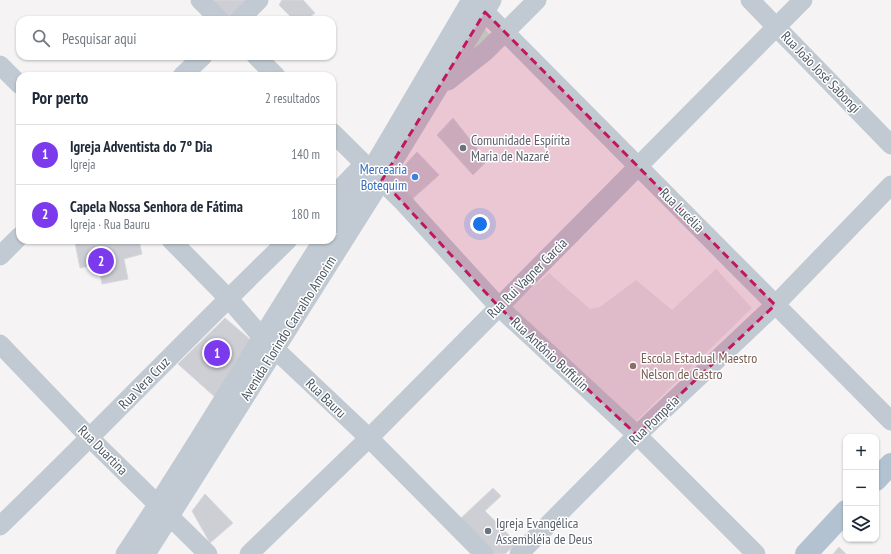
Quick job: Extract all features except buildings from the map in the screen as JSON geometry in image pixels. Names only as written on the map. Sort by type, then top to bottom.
[{"type":"main road","points":[[879,477],[891,464]]},
{"type":"main road","points":[[806,554],[843,514]]},
{"type":"street","points":[[200,0],[216,16]]},
{"type":"street","points":[[243,16],[259,0]]},
{"type":"street","points":[[440,87],[466,68],[505,33],[537,0]]},
{"type":"street","name":"Rua João José Sabongi","points":[[750,0],[776,25],[891,145]]},
{"type":"street","name":"Rua Rui Vagner Garcia","points":[[249,554],[369,438],[776,25],[803,0]]},
{"type":"street","name":"Rua Lucélia","points":[[480,3],[505,33],[891,421]]},
{"type":"street","name":"Avenida Florindo Carvalho Amorim","points":[[336,220],[372,171],[440,87],[480,3]]},
{"type":"street","name":"Avenida Florindo Carvalho Amorim","points":[[336,237],[372,171],[480,3]]},
{"type":"street","points":[[186,72],[198,60]]},
{"type":"street","points":[[260,60],[272,72]]},
{"type":"street","points":[[0,64],[16,81]]},
{"type":"street","name":"Rua Antônio Buffulin","points":[[336,136],[372,171],[499,306],[637,435],[756,554]]},
{"type":"street","points":[[336,194],[372,171]]},
{"type":"street","name":"Rua Pompeia","points":[[519,554],[637,435],[775,305],[891,185]]},
{"type":"street","points":[[0,256],[16,240]]},
{"type":"street","name":"Rua Bauru","points":[[175,244],[228,298],[261,336],[369,438],[484,554]]},
{"type":"street","name":"Rua Vera Cruz","points":[[0,526],[284,244]]},
{"type":"street","name":"Avenida Florindo Carvalho Amorim","points":[[146,554],[164,511],[261,336],[320,244]]},
{"type":"street","name":"Avenida Florindo Carvalho Amorim","points":[[125,554],[164,511],[275,348],[332,244]]},
{"type":"street","name":"Rua Duartina","points":[[0,344],[90,438],[208,554]]},
{"type":"highlighted area","points":[[485,12],[775,305],[637,435],[499,307],[382,180]]},
{"type":"shaded area","name":"Escola Estadual Maestro Nelson de Castro","points":[[716,269],[752,308],[634,423],[510,308],[549,273],[590,309],[600,307],[636,280],[672,310]]},
{"type":"green space","points":[[484,28],[495,41],[464,53]]},
{"type":"place","name":"Comunidade Espírita Maria de Nazaré","points":[[463,148]]},
{"type":"place","name":"Mercearia Botequim","points":[[415,177]]},
{"type":"place","name":"Capela Nossa Senhora de Fátima","points":[[101,261]]},
{"type":"place","name":"Igreja Adventista do 7º Dia","points":[[217,353]]},
{"type":"place","name":"Escola Estadual Maestro Nelson de Castro","points":[[633,366]]},
{"type":"place","name":"Igreja Evangélica Assembléia de Deus","points":[[488,531]]}]
